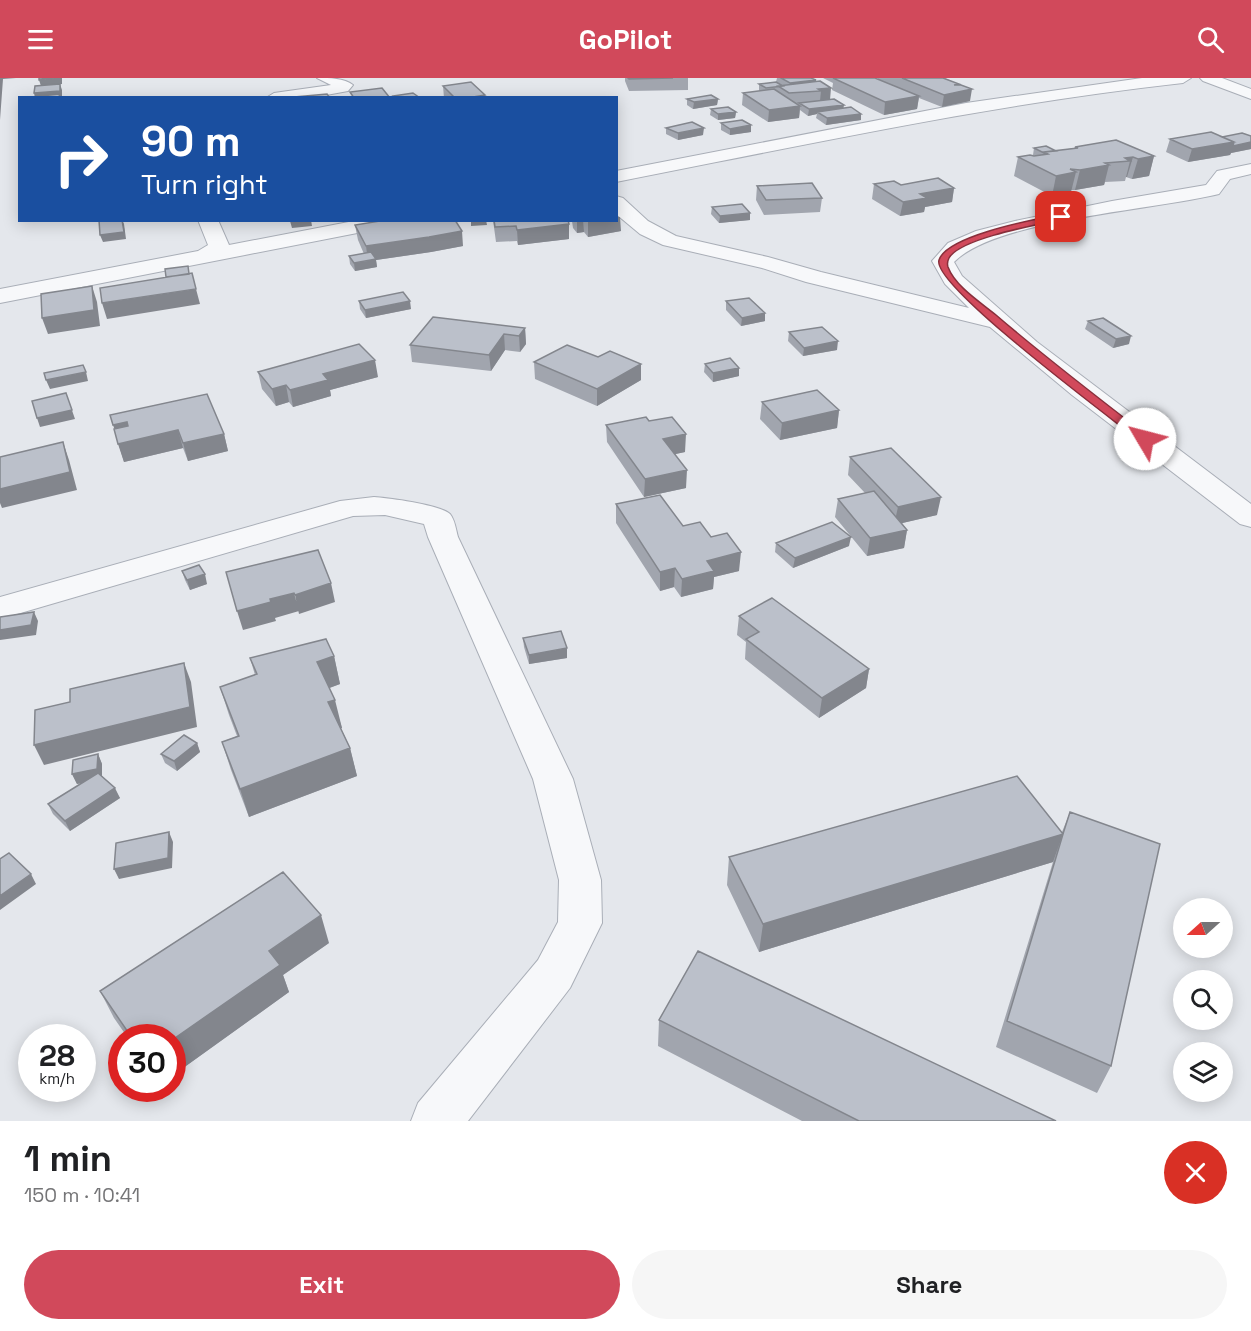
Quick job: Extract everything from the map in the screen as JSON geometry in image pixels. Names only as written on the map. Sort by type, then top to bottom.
[{"type":"street","points":[[288,96],[343,88],[345,85],[325,78]]},
{"type":"street","points":[[618,177],[966,108],[1085,89],[1183,78]]},
{"type":"street","points":[[1208,78],[1251,94]]},
{"type":"street","points":[[1251,169],[1224,175],[1212,190],[1015,226],[972,240],[949,252],[943,260],[943,266],[950,277],[971,299],[1001,322],[1039,357],[1251,518]]},
{"type":"street","points":[[618,204],[640,225],[656,236],[670,241],[768,263],[814,277],[1001,322]]},
{"type":"street","points":[[202,258],[219,247],[209,222]]},
{"type":"street","points":[[0,296],[383,222]]},
{"type":"street","points":[[0,608],[351,507],[375,504],[398,507],[438,519],[443,537],[553,779],[580,880],[580,923],[554,974],[435,1121]]},
{"type":"building","points":[[781,78],[811,78],[816,80],[790,83]]},
{"type":"building","points":[[833,78],[875,78],[919,96],[885,102]]},
{"type":"building","points":[[902,78],[943,78],[959,84],[954,85],[972,89],[944,95]]},
{"type":"building","points":[[820,81],[831,88],[789,93],[778,86]]},
{"type":"building","points":[[471,82],[485,95],[453,96],[443,86]]},
{"type":"building","points":[[776,82],[783,86],[766,88],[759,84]]},
{"type":"building","points":[[60,84],[60,91],[34,93],[35,86]]},
{"type":"building","points":[[382,88],[388,96],[353,96],[350,92]]},
{"type":"building","points":[[774,89],[800,106],[769,110],[743,93]]},
{"type":"building","points":[[413,93],[417,96],[393,96]]},
{"type":"building","points":[[327,94],[328,96],[305,96]]},
{"type":"building","points":[[711,95],[718,99],[694,102],[687,99]]},
{"type":"building","points":[[834,99],[844,105],[809,109],[799,103]]},
{"type":"building","points":[[728,107],[736,112],[718,114],[711,109]]},
{"type":"building","points":[[851,107],[861,114],[827,118],[817,112]]},
{"type":"building","points":[[742,120],[751,125],[730,129],[721,123]]},
{"type":"building","points":[[692,122],[704,128],[678,133],[666,128]]},
{"type":"building","points":[[1211,132],[1234,142],[1192,149],[1170,139]]},
{"type":"building","points":[[1242,133],[1251,136],[1251,142],[1233,146],[1234,142],[1222,137]]},
{"type":"building","points":[[1116,140],[1154,156],[1138,159],[1125,158],[1130,161],[1105,163],[1109,165],[1080,170],[1070,169],[1076,172],[1056,176],[1018,157],[1048,154],[1044,152]]},
{"type":"building","points":[[1046,146],[1056,151],[1044,153],[1034,148]]},
{"type":"building","points":[[938,178],[954,188],[920,194],[927,198],[903,202],[874,184],[894,181],[901,185]]},
{"type":"building","points":[[812,183],[822,198],[766,200],[757,186]]},
{"type":"building","points":[[742,204],[750,213],[720,216],[712,207]]},
{"type":"building","points":[[99,222],[122,222],[124,232],[100,235]]},
{"type":"building","points":[[374,222],[456,222],[462,231],[366,246],[355,225]]},
{"type":"building","points":[[494,222],[568,222],[569,224],[517,230],[516,226],[495,227]]},
{"type":"building","points":[[371,252],[376,259],[354,263],[349,256]]},
{"type":"building","points":[[188,266],[189,274],[166,277],[165,269]]},
{"type":"building","points":[[192,273],[196,289],[102,303],[100,288]]},
{"type":"building","points":[[92,286],[94,310],[42,318],[41,294]]},
{"type":"building","points":[[403,292],[410,301],[365,310],[359,301]]},
{"type":"building","points":[[749,298],[765,313],[742,318],[726,301]]},
{"type":"building","points":[[433,317],[525,328],[519,336],[504,334],[489,355],[410,345]]},
{"type":"building","points":[[1103,318],[1131,336],[1116,339],[1088,321]]},
{"type":"building","points":[[822,327],[838,341],[804,348],[789,332]]},
{"type":"building","points":[[359,344],[375,360],[323,374],[328,380],[290,390],[286,385],[272,389],[258,372]]},
{"type":"building","points":[[567,345],[598,357],[610,351],[641,364],[597,389],[534,362]]},
{"type":"building","points":[[730,358],[739,368],[713,373],[705,364]]},
{"type":"building","points":[[83,365],[86,372],[46,380],[44,373]]},
{"type":"building","points":[[817,390],[839,410],[782,423],[762,402]]},
{"type":"building","points":[[66,393],[72,410],[37,418],[32,401]]},
{"type":"building","points":[[207,394],[224,434],[183,443],[178,430],[118,444],[114,429],[128,426],[127,422],[113,425],[110,415]]},
{"type":"building","points":[[646,417],[649,421],[672,417],[686,434],[663,439],[687,470],[645,479],[606,425]]},
{"type":"building","points":[[63,442],[70,472],[0,489],[0,457]]},
{"type":"building","points":[[891,448],[941,497],[898,507],[850,457]]},
{"type":"building","points":[[874,491],[907,530],[870,538],[838,499]]},
{"type":"building","points":[[660,495],[683,526],[700,522],[711,537],[727,533],[741,552],[707,561],[714,571],[682,579],[675,568],[660,572],[616,504]]},
{"type":"building","points":[[832,522],[851,537],[795,558],[776,543]]},
{"type":"building","points":[[318,550],[331,583],[295,595],[294,593],[270,599],[271,602],[237,611],[226,572]]},
{"type":"building","points":[[199,565],[205,574],[187,580],[182,571]]},
{"type":"building","points":[[772,598],[869,669],[822,698],[746,639],[759,632],[739,616]]},
{"type":"building","points":[[34,612],[31,625],[0,630],[0,617]]},
{"type":"building","points":[[561,631],[567,648],[529,655],[523,638]]},
{"type":"building","points":[[326,639],[334,656],[317,662],[335,700],[328,702],[350,748],[240,789],[222,742],[239,736],[220,687],[257,674],[250,658]]},
{"type":"building","points":[[184,663],[190,707],[34,745],[35,710],[70,702],[70,689]]},
{"type":"building","points":[[184,735],[197,743],[174,761],[161,754]]},
{"type":"building","points":[[98,754],[97,769],[72,774],[73,760]]},
{"type":"building","points":[[98,773],[115,788],[65,821],[48,804]]},
{"type":"building","points":[[1017,776],[1063,834],[763,924],[729,857]]},
{"type":"building","points":[[1070,812],[1160,844],[1111,1066],[1007,1021]]},
{"type":"building","points":[[169,832],[168,858],[114,869],[116,843]]},
{"type":"building","points":[[9,853],[31,874],[0,896],[0,859]]},
{"type":"building","points":[[283,872],[321,915],[269,951],[280,965],[186,1030],[186,1024],[122,1024],[100,991]]},
{"type":"building","points":[[698,951],[1056,1121],[859,1121],[659,1020]]},
{"type":"route","points":[[1061,217],[1015,226],[972,240],[949,252],[943,260],[943,266],[956,285],[979,306],[1001,322],[1039,357],[1145,439]]}]
